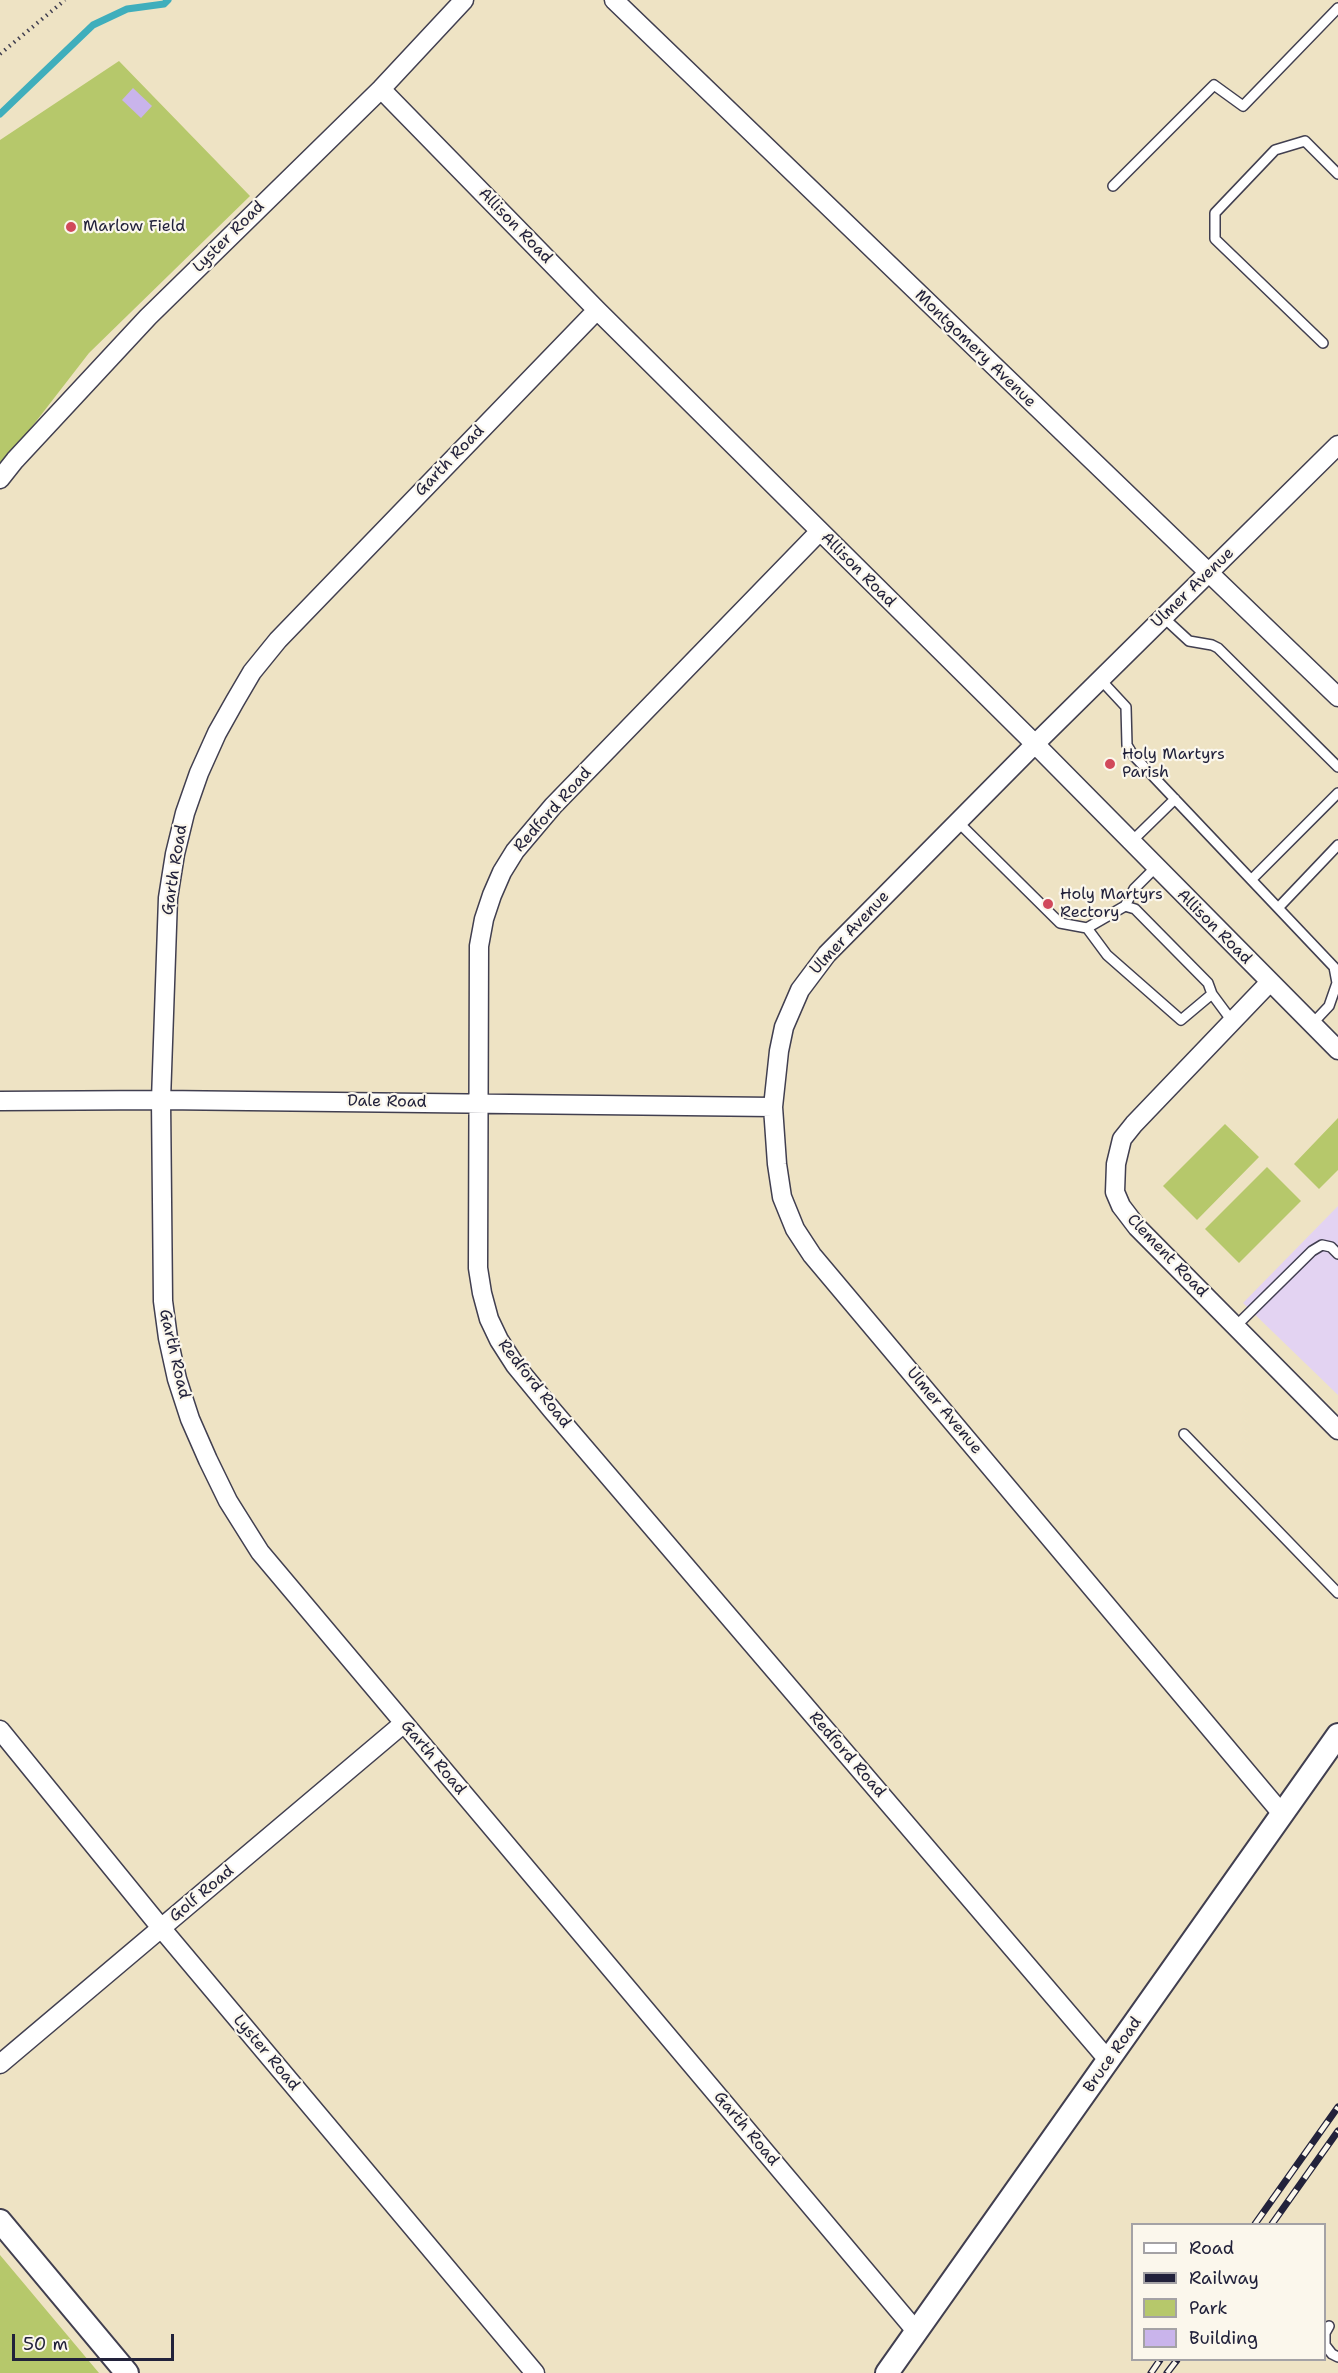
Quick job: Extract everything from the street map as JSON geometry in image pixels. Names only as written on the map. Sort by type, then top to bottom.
[{"type":"street","name":"Lyster Road","points":[[0,479],[141,325],[381,89],[464,0]]},
{"type":"street","name":"Montgomery Avenue","points":[[614,0],[1338,697]]},
{"type":"street","name":"Allison Road","points":[[381,89],[597,310],[1035,744],[1269,983],[1338,1050]]},
{"type":"street","name":"Garth Road","points":[[597,310],[278,640],[252,672],[217,733],[185,813],[168,898],[161,1100],[163,1301],[177,1379],[190,1419],[228,1501],[260,1552],[916,2331]]},
{"type":"street","name":"Ulmer Avenue","points":[[1283,1815],[812,1255],[795,1229],[782,1197],[773,1107],[779,1051],[791,1007],[806,981],[827,954],[1035,744],[1338,445]]},
{"type":"street","name":"Redford Road","points":[[819,532],[553,806],[515,851],[502,872],[484,920],[479,946],[478,1268],[489,1319],[515,1365],[1109,2061]]},
{"type":"street","name":"Clement Road","points":[[1269,983],[1122,1139],[1114,1178],[1115,1192],[1121,1206],[1137,1227],[1337,1426]]},
{"type":"street","name":"Dale Road","points":[[0,1101],[161,1100],[773,1107]]},
{"type":"street","name":"Golf Road","points":[[0,2064],[404,1724]]},
{"type":"street","name":"Lyster Road","points":[[0,1730],[162,1929],[535,2373]]},
{"type":"street","name":"Bruce Road","points":[[887,2373],[1338,1735]]},
{"type":"street","points":[[0,2221],[127,2373]]},
{"type":"lane","points":[[1113,186],[1214,85],[1244,106],[1338,8]]},
{"type":"lane","points":[[1323,344],[1215,239],[1215,213],[1275,150],[1305,141],[1338,174]]},
{"type":"lane","points":[[1163,617],[1189,641],[1218,648],[1338,767]]},
{"type":"lane","points":[[1100,680],[1126,707],[1127,745],[1133,754],[1279,908],[1336,964],[1337,983],[1329,1006],[1312,1024]]},
{"type":"lane","points":[[1252,879],[1338,793]]},
{"type":"lane","points":[[1131,843],[1175,799]]},
{"type":"lane","points":[[958,822],[1060,923],[1087,928],[1125,906],[1134,889],[1156,867]]},
{"type":"lane","points":[[1279,908],[1338,845]]},
{"type":"lane","points":[[1125,906],[1135,909],[1208,983],[1212,994],[1232,1021]]},
{"type":"lane","points":[[1087,928],[1107,955],[1181,1020],[1212,994]]},
{"type":"lane","points":[[1236,1326],[1312,1251],[1322,1245],[1331,1247],[1338,1254]]},
{"type":"lane","points":[[1184,1434],[1338,1593]]},
{"type":"lane","points":[[1326,2331],[1329,2326]]},
{"type":"lane","points":[[1326,2346],[1338,2357]]},
{"type":"path","points":[[0,54],[65,0]]},
{"type":"shaded area","points":[[1338,1206],[1338,1395],[1243,1303]]},
{"type":"green space","name":"Marlow Field","points":[[119,61],[250,196],[89,353],[0,468],[0,140]]},
{"type":"green space","points":[[1338,1118],[1338,1170],[1319,1189],[1294,1164]]},
{"type":"green space","points":[[1225,1124],[1259,1157],[1197,1220],[1163,1186]]},
{"type":"green space","points":[[1267,1167],[1301,1201],[1239,1263],[1205,1229]]},
{"type":"green space","points":[[0,2255],[99,2373],[0,2373]]},
{"type":"building","points":[[133,88],[152,106],[141,118],[122,100]]},
{"type":"waterway","points":[[0,114],[93,25],[127,9],[164,4],[168,0]]},
{"type":"railway","points":[[1256,2223],[1338,2107]]},
{"type":"railway","points":[[1273,2223],[1338,2131]]},
{"type":"railway","points":[[1151,2373],[1159,2361]]},
{"type":"railway","points":[[1167,2373],[1176,2361]]},
{"type":"place","name":"Marlow Field","points":[[71,227]]},
{"type":"place","name":"Holy Martyrs Parish","points":[[1110,764]]},
{"type":"place","name":"Holy Martyrs Rectory","points":[[1048,904]]}]
